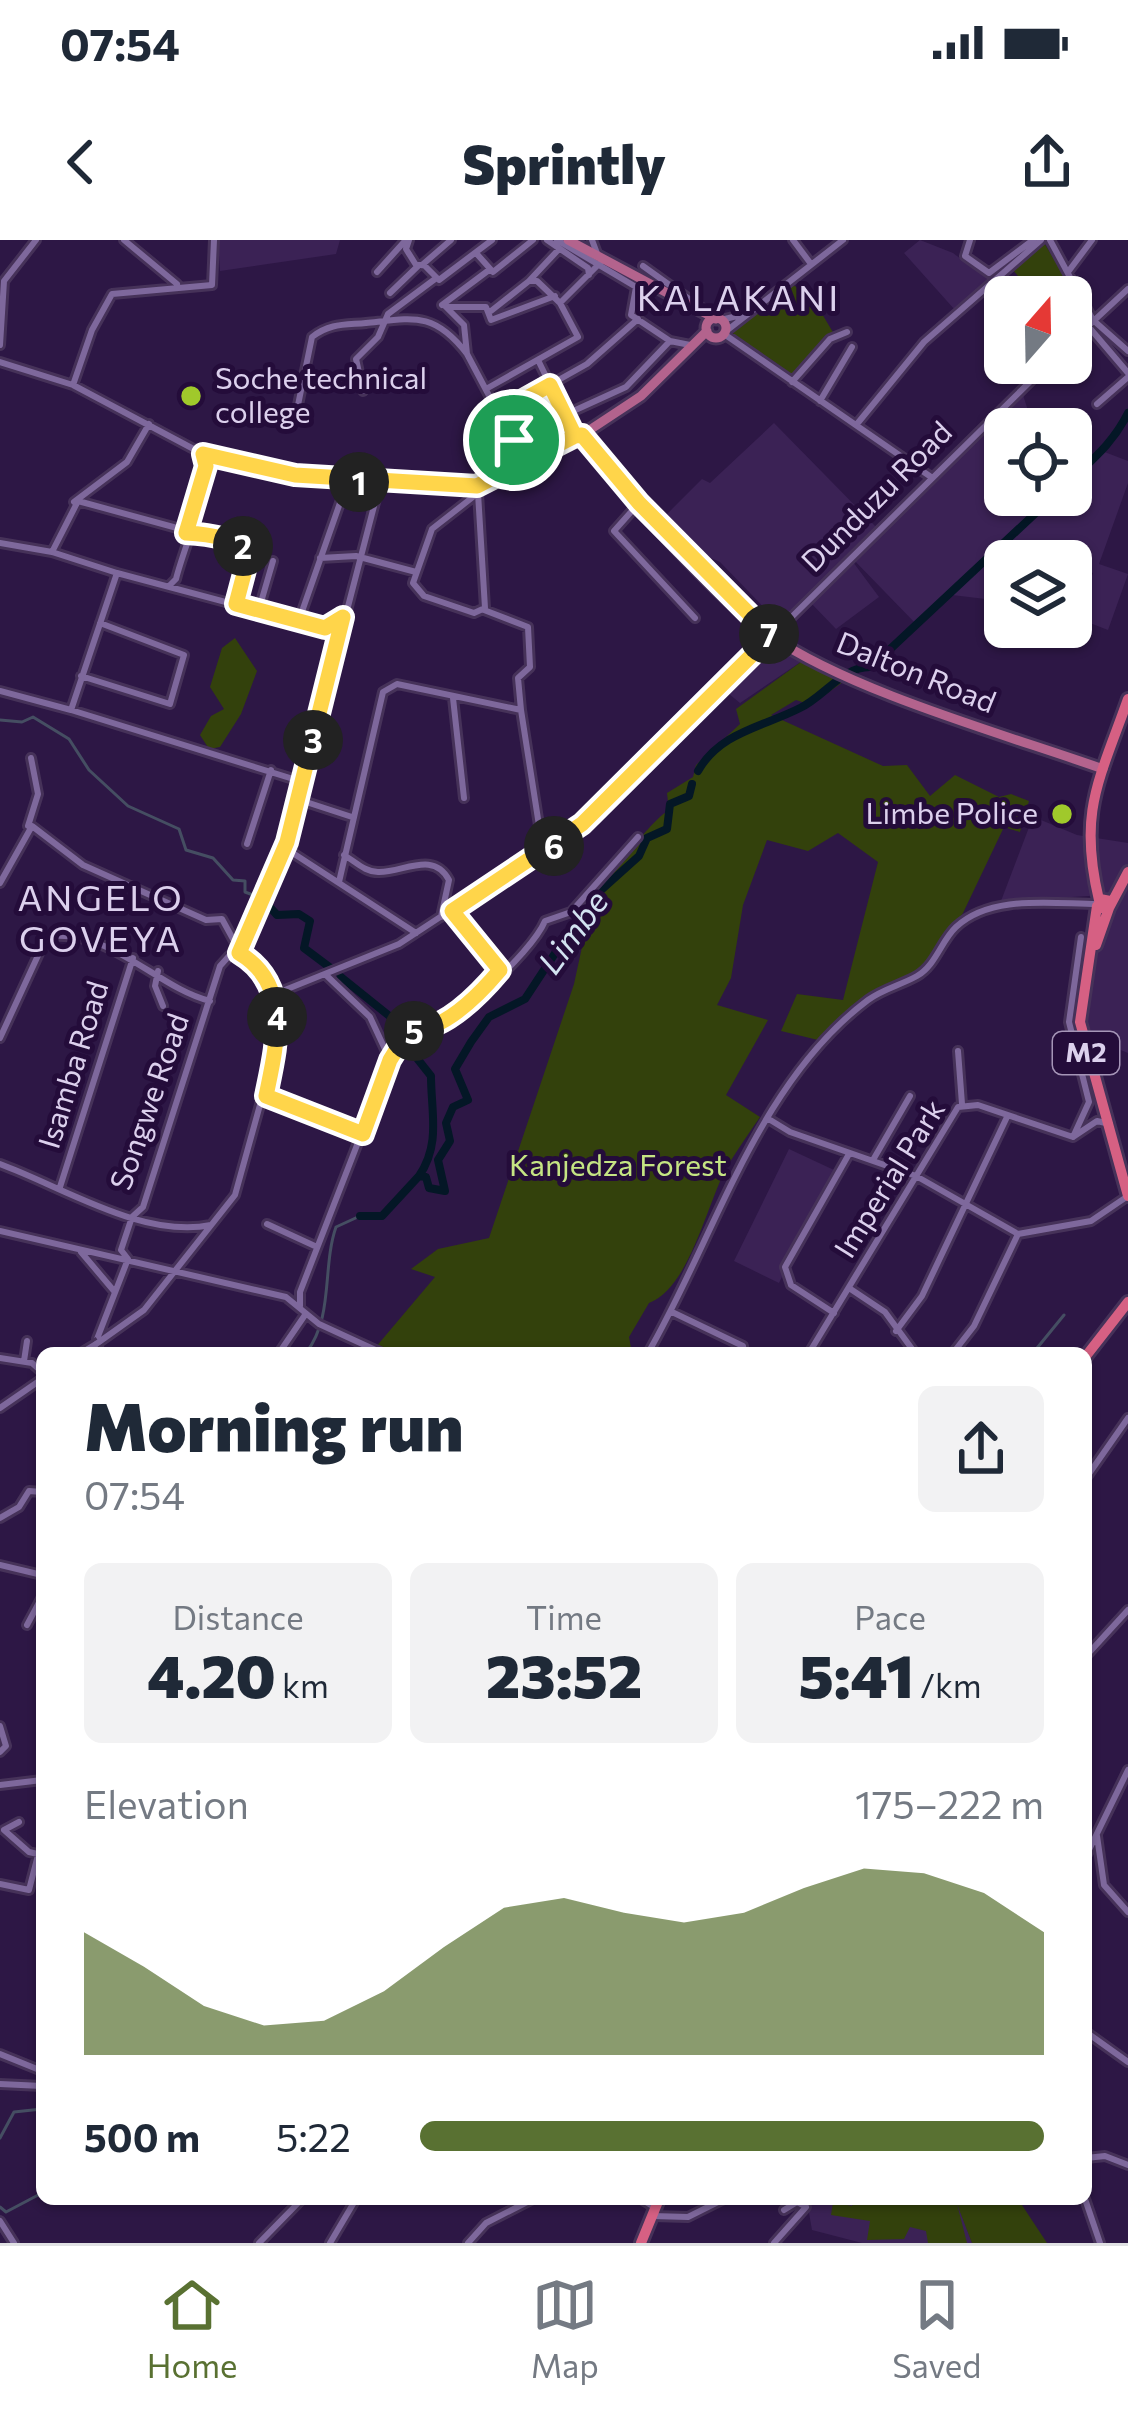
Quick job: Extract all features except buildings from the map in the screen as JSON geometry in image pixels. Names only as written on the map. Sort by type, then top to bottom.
[{"type":"highway","name":"M2","points":[[1128,699],[1086,831],[1102,904],[1083,1007],[1085,1036],[1128,1196]]},
{"type":"highway","name":"M2","points":[[1102,904],[1128,872]]},
{"type":"highway","name":"M2","points":[[1108,1124],[1128,1181]]},
{"type":"highway","points":[[1092,1348],[1128,1305]]},
{"type":"highway","points":[[641,2243],[656,2208]]},
{"type":"main road","points":[[561,243],[715,318],[716,333]]},
{"type":"main road","points":[[690,306],[716,333]]},
{"type":"main road","points":[[578,435],[641,396],[716,333]]},
{"type":"main road","name":"Dalton Road","points":[[578,435],[771,636],[846,673],[1103,769]]},
{"type":"street","points":[[0,346],[4,281],[36,240]]},
{"type":"street","points":[[124,240],[179,286]]},
{"type":"street","points":[[73,385],[112,293],[212,285],[214,240]]},
{"type":"street","points":[[390,293],[451,240]]},
{"type":"street","points":[[363,392],[356,358],[379,337],[385,319],[492,240]]},
{"type":"street","points":[[445,306],[533,240]]},
{"type":"street","points":[[547,240],[561,243],[588,268],[589,275]]},
{"type":"street","points":[[592,240],[599,260],[636,286],[628,310],[691,351]]},
{"type":"street","points":[[793,240],[811,264]]},
{"type":"street","points":[[844,240],[716,333],[932,477]]},
{"type":"street","points":[[967,241],[965,256],[993,273],[1041,240]]},
{"type":"street","points":[[1041,240],[1070,276]]},
{"type":"street","points":[[857,424],[924,342],[1041,240]]},
{"type":"street","points":[[1068,272],[1092,240]]},
{"type":"street","points":[[408,241],[406,249],[435,279]]},
{"type":"street","points":[[377,272],[408,241]]},
{"type":"street","points":[[445,306],[491,311],[529,281],[561,243]]},
{"type":"street","points":[[476,253],[489,270]]},
{"type":"street","points":[[491,311],[491,320],[557,300],[589,275],[599,260]]},
{"type":"street","points":[[644,266],[694,298],[715,318],[743,314]]},
{"type":"street","points":[[486,389],[578,337],[543,284],[529,281]]},
{"type":"street","points":[[1092,321],[1128,289]]},
{"type":"street","points":[[445,306],[464,325],[467,354]]},
{"type":"street","points":[[298,405],[312,337],[335,325],[399,316],[435,324],[467,354],[512,440],[626,387],[670,341]]},
{"type":"street","points":[[498,414],[611,346],[639,318]]},
{"type":"street","points":[[1092,324],[1128,351]]},
{"type":"street","points":[[1092,326],[1128,375],[1097,404]]},
{"type":"street","points":[[792,382],[822,346],[848,332]]},
{"type":"street","points":[[820,401],[852,347]]},
{"type":"street","points":[[538,360],[578,435],[477,489],[432,529],[416,572],[418,593],[528,627],[530,667],[518,678],[543,853]]},
{"type":"street","points":[[0,362],[73,385],[203,454],[245,466],[349,481],[477,489]]},
{"type":"street","name":"Dunduzu Road","points":[[275,994],[327,976],[416,933],[582,824],[1027,384]]},
{"type":"street","points":[[52,552],[74,502],[127,462],[149,424]]},
{"type":"street","points":[[167,586],[176,580],[206,466],[203,454]]},
{"type":"street","points":[[299,620],[349,481]]},
{"type":"street","name":"Songwe Road","points":[[97,1343],[128,1259],[121,1250],[132,1217],[143,1207],[220,966],[239,953],[285,848],[357,557],[380,483]]},
{"type":"street","points":[[477,489],[484,610]]},
{"type":"street","points":[[74,502],[206,540],[226,538],[250,551],[236,604]]},
{"type":"street","points":[[639,503],[614,531],[695,618]]},
{"type":"street","points":[[0,543],[52,552],[117,574],[325,628],[343,617]]},
{"type":"street","points":[[320,558],[357,557],[416,572]]},
{"type":"street","points":[[260,609],[273,561]]},
{"type":"street","points":[[71,710],[117,574]]},
{"type":"street","points":[[80,676],[170,704],[184,656],[100,623]]},
{"type":"street","points":[[339,882],[386,688],[401,684],[521,710]]},
{"type":"street","points":[[0,691],[303,782]]},
{"type":"street","points":[[453,698],[464,798]]},
{"type":"street","points":[[0,883],[38,794],[32,758]]},
{"type":"street","points":[[247,844],[271,770]]},
{"type":"street","points":[[300,800],[352,817]]},
{"type":"street","points":[[28,826],[94,871],[206,920],[222,919],[239,953],[275,994],[278,1052],[231,1205],[132,1321],[91,1347]]},
{"type":"street","points":[[300,1306],[317,1247],[390,1060],[408,1031],[437,1024],[479,993],[500,970],[527,952],[545,921],[576,908],[638,837]]},
{"type":"street","points":[[285,848],[416,933]]},
{"type":"street","points":[[344,855],[380,873],[421,863],[442,870],[448,880],[441,917]]},
{"type":"street","points":[[652,1347],[767,1118],[833,1031],[873,996],[926,970],[959,923],[978,912],[1019,905],[1102,904]]},
{"type":"street","points":[[452,911],[500,970]]},
{"type":"street","points":[[0,1038],[41,949],[53,936],[133,958],[182,992],[210,1000]]},
{"type":"street","points":[[1073,1137],[1089,1102],[1069,1022],[1081,938]]},
{"type":"street","name":"Isamba Road","points":[[60,1186],[133,958]]},
{"type":"street","points":[[158,971],[155,986],[163,1006]]},
{"type":"street","points":[[327,976],[370,1017],[390,1060]]},
{"type":"street","points":[[191,1018],[206,1012]]},
{"type":"street","points":[[958,1051],[962,1104]]},
{"type":"street","points":[[266,1096],[363,1134]]},
{"type":"street","points":[[873,1160],[910,1096]]},
{"type":"street","name":"Imperial Park","points":[[813,1347],[962,1104],[1073,1137]]},
{"type":"street","points":[[896,1331],[912,1315],[1008,1116]]},
{"type":"street","points":[[767,1118],[849,1154],[916,1176],[1018,1234],[1091,1221],[1128,1196]]},
{"type":"street","points":[[1073,1137],[1097,1121],[1108,1124]]},
{"type":"street","points":[[834,1312],[791,1285],[785,1267],[849,1154]]},
{"type":"street","points":[[0,1164],[132,1217],[187,1228],[211,1225]]},
{"type":"street","points":[[267,1224],[317,1247]]},
{"type":"street","points":[[0,1231],[286,1297],[305,1315],[360,1347]]},
{"type":"street","points":[[958,1347],[974,1326],[1018,1234]]},
{"type":"street","points":[[77,1251],[89,1257],[114,1291]]},
{"type":"street","points":[[849,1288],[885,1312],[910,1347]]},
{"type":"street","points":[[672,1312],[743,1347]]},
{"type":"street","points":[[283,1347],[305,1315]]},
{"type":"street","points":[[24,1361],[27,1340]]},
{"type":"street","points":[[97,1343],[98,1347]]},
{"type":"street","points":[[0,1358],[24,1361],[36,1374]]},
{"type":"street","points":[[0,1408],[36,1382]]},
{"type":"street","points":[[1092,1469],[1128,1418]]},
{"type":"street","points":[[0,1518],[19,1508],[29,1491],[36,1492]]},
{"type":"street","points":[[1,1568],[36,1575]]},
{"type":"street","points":[[27,1625],[36,1608]]},
{"type":"street","points":[[1092,1649],[1128,1610]]},
{"type":"street","points":[[0,1726],[6,1748],[0,1752]]},
{"type":"street","points":[[1092,1842],[1128,1770]]},
{"type":"street","points":[[0,1785],[36,1781]]},
{"type":"street","points":[[20,1822],[4,1830],[36,1852]]},
{"type":"street","points":[[1097,1830],[1104,1885],[1127,1912]]},
{"type":"street","points":[[0,1884],[29,1889],[36,1867]]},
{"type":"street","points":[[1092,2036],[1128,2062]]},
{"type":"street","points":[[0,2054],[36,2069]]},
{"type":"street","points":[[0,2084],[36,2086]]},
{"type":"street","points":[[1092,2157],[1105,2156],[1128,2165]]},
{"type":"street","points":[[259,2243],[296,2205]]},
{"type":"street","points":[[330,2243],[352,2205]]},
{"type":"street","points":[[468,2243],[485,2222],[520,2205]]},
{"type":"street","points":[[656,2208],[688,2217],[712,2205]]},
{"type":"street","points":[[784,2210],[792,2205]]},
{"type":"street","points":[[774,2243],[806,2207],[802,2205]]},
{"type":"street","points":[[1087,2205],[1100,2243]]},
{"type":"street","points":[[0,2221],[14,2243]]},
{"type":"shaded area","points":[[218,240],[340,240],[336,254],[220,271]]},
{"type":"shaded area","points":[[920,240],[953,253],[984,276],[984,284],[955,310],[904,253]]},
{"type":"shaded area","points":[[1023,395],[1027,408],[1009,408]]},
{"type":"shaded area","points":[[774,423],[876,527],[779,623],[720,562],[690,549],[664,517],[702,479],[710,483]]},
{"type":"shaded area","points":[[984,432],[984,516],[1092,516],[1092,460],[1102,451],[1128,461],[1128,483],[1099,564],[1128,574],[1108,630],[1092,624],[1092,540],[984,540],[984,599],[952,595],[918,626],[851,557]]},
{"type":"shaded area","points":[[853,562],[879,597],[836,629],[810,602]]},
{"type":"shaded area","points":[[770,640],[805,659],[740,703],[723,689]]},
{"type":"shaded area","points":[[1041,820],[1077,835],[1128,843],[1128,1053],[1086,1036],[1095,960],[1117,902],[1106,895],[1001,901],[1031,822]]},
{"type":"shaded area","points":[[789,1149],[834,1170],[779,1283],[734,1261]]},
{"type":"shaded area","points":[[958,2205],[972,2243],[862,2243],[812,2230],[808,2207]]},
{"type":"green space","points":[[1043,241],[1064,276],[1018,276],[1012,269]]},
{"type":"green space","points":[[791,283],[815,302],[834,334],[794,378],[733,335],[734,324]]},
{"type":"green space","points":[[235,638],[257,671],[241,714],[220,747],[209,749],[200,735],[211,716],[224,709],[210,687],[222,648]]},
{"type":"green space","name":"Kanjedza Forest","points":[[805,659],[847,679],[811,705],[796,700],[771,715],[883,766],[907,765],[930,796],[955,775],[999,797],[1011,794],[1029,801],[1020,832],[1004,827],[963,913],[920,969],[872,992],[818,1040],[781,1031],[797,994],[843,1000],[878,862],[838,833],[808,851],[767,840],[743,905],[731,978],[717,1005],[768,1020],[726,1095],[760,1117],[728,1165],[676,1280],[649,1303],[629,1337],[631,1347],[376,1347],[435,1277],[411,1269],[438,1249],[489,1238],[574,984],[582,947],[577,916],[636,842],[669,810],[667,793],[693,777],[696,765],[740,724],[736,709]]},
{"type":"green space","points":[[833,2205],[957,2205],[967,2243],[928,2243],[926,2231],[910,2227],[904,2239],[867,2240],[870,2221],[831,2215]]},
{"type":"green space","points":[[957,2205],[1022,2205],[1047,2243],[972,2243]]},
{"type":"waterway","points":[[1092,459],[1128,413]]},
{"type":"waterway","points":[[698,771],[730,739],[809,703],[852,671],[871,667],[1033,516]]},
{"type":"waterway","points":[[0,720],[22,722],[33,717],[69,739],[89,770],[128,806],[179,829],[186,850],[213,858],[233,880],[245,881],[245,892],[258,897]]},
{"type":"waterway","name":"Limbe","points":[[360,1216],[382,1216],[419,1176],[426,1177],[429,1188],[445,1191],[438,1160],[450,1141],[446,1123],[453,1107],[468,1100],[455,1069],[471,1042],[489,1017],[525,999],[590,900],[639,856],[647,838],[667,829],[670,804],[689,796],[692,784]]},
{"type":"waterway","points":[[267,904],[277,915],[299,914],[310,921],[304,948],[336,972]]},
{"type":"waterway","points":[[341,977],[408,1031],[412,1052],[431,1076],[432,1140],[419,1176]]},
{"type":"waterway","points":[[310,1347],[321,1324],[336,1227],[360,1216]]},
{"type":"waterway","points":[[1038,1347],[1064,1315]]},
{"type":"waterway","points":[[0,2138],[14,2112],[36,2110]]},
{"type":"waterway","points":[[0,2207],[6,2212],[36,2196]]},
{"type":"place","name":"Soche technical college","points":[[191,396]]},
{"type":"place","name":"Limbe Police","points":[[1062,814]]},
{"type":"district","name":"KALAKANI","points":[[739,298]]},
{"type":"district","name":"ANGELO GOVEYA","points":[[101,918]]},
{"type":"route","points":[[514,440],[498,414],[550,385],[575,436],[582,435],[639,503],[744,614],[771,636],[582,824],[452,911],[500,970],[479,993],[437,1024],[408,1031],[390,1060],[363,1134],[266,1096],[278,1052],[275,994],[252,962],[239,953],[300,800],[343,617],[325,628],[236,604],[250,551],[226,538],[206,540],[200,534],[186,533],[206,466],[203,454],[295,475],[477,486],[575,436],[566,418],[514,440]]}]
